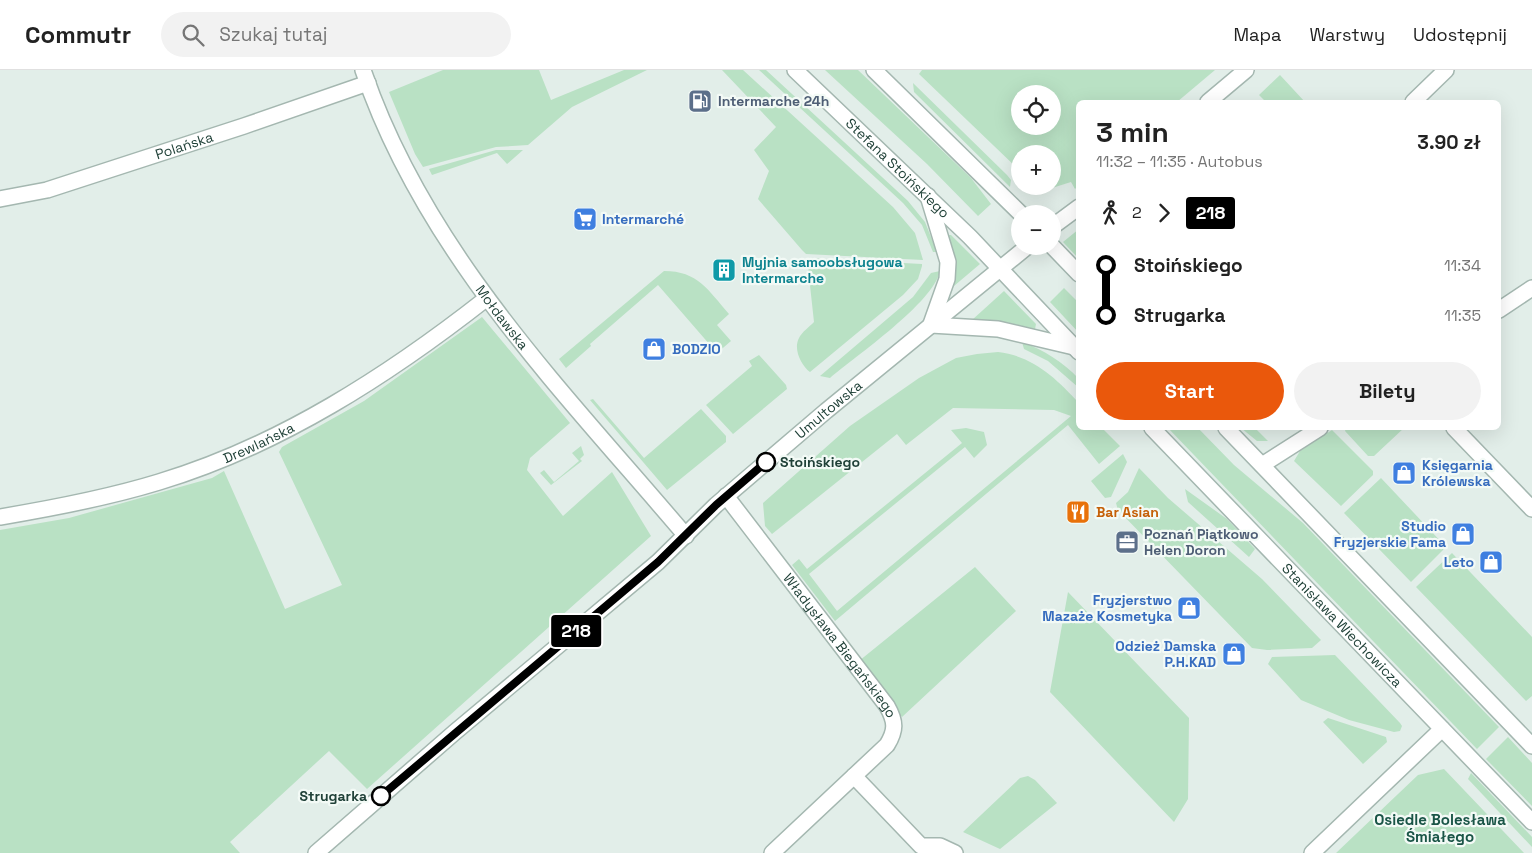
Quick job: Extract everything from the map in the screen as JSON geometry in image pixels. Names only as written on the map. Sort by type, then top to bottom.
[{"type":"street","name":"Stefana Stoińskiego","points":[[795,70],[1001,268]]},
{"type":"street","points":[[874,70],[1012,205]]},
{"type":"street","points":[[1210,100],[1246,70]]},
{"type":"street","points":[[1415,100],[1446,70]]},
{"type":"street","name":"Polańska","points":[[0,199],[57,187],[244,126],[366,76]]},
{"type":"street","name":"Mołdawska","points":[[366,76],[401,160],[426,208],[452,249],[487,298],[537,361],[686,536]]},
{"type":"street","points":[[928,196],[948,262],[947,278],[930,325],[1006,330],[1076,349]]},
{"type":"street","points":[[1061,220],[1076,208]]},
{"type":"street","name":"Umultowska","points":[[316,853],[448,738],[658,562],[726,496],[826,411],[1017,255]]},
{"type":"street","points":[[1061,255],[1076,271]]},
{"type":"street","points":[[1001,268],[1076,349]]},
{"type":"street","points":[[1501,309],[1532,288]]},
{"type":"street","name":"Drewlańska","points":[[0,517],[88,501],[160,482],[228,457],[349,395],[487,298]]},
{"type":"street","name":"Stanisława Wiechowicza","points":[[1154,430],[1532,822]]},
{"type":"street","points":[[1228,430],[1532,746]]},
{"type":"street","points":[[1262,465],[1317,430]]},
{"type":"street","points":[[1456,430],[1532,509]]},
{"type":"street","name":"Władysława Biegańskiego","points":[[726,496],[887,706],[895,720],[894,733],[887,745],[772,853]]},
{"type":"street","points":[[1312,853],[1442,729]]},
{"type":"street","points":[[854,776],[921,846],[940,846],[955,853]]},
{"type":"green space","points":[[443,70],[539,70],[551,100],[624,70],[647,70],[572,107],[528,145],[496,147],[423,167],[415,154],[389,92]]},
{"type":"green space","points":[[722,70],[743,70],[893,207],[915,233],[923,260],[806,254],[758,199],[769,171],[754,150],[776,127]]},
{"type":"green space","points":[[759,70],[766,70],[908,201],[925,222],[937,252],[933,252],[922,225],[903,203]]},
{"type":"green space","points":[[825,70],[858,70],[971,178],[991,204],[978,216],[927,164]]},
{"type":"green space","points":[[922,70],[1215,70],[1179,100],[1076,100],[1075,189],[1071,182],[1061,185],[1061,145],[1011,145],[1011,162],[919,74]]},
{"type":"green space","points":[[1280,75],[1303,100],[1264,100],[1259,95]]},
{"type":"green space","points":[[913,83],[1007,175],[1011,180],[1010,187],[914,92]]},
{"type":"green space","points":[[496,150],[523,150],[507,164],[497,153],[432,175],[429,169]]},
{"type":"green space","points":[[1076,231],[1076,256],[1063,242]]},
{"type":"green space","points":[[948,235],[951,235],[980,264],[954,286],[956,267]]},
{"type":"green space","points":[[807,258],[922,264],[922,266],[918,279],[903,295],[810,372],[801,361],[797,352],[797,342],[800,336],[814,322]]},
{"type":"green space","points":[[664,271],[686,274],[708,290],[729,314],[717,325],[731,341],[717,353],[658,285],[590,344],[591,346],[566,368],[559,359]]},
{"type":"green space","points":[[940,271],[935,284],[924,298],[892,328],[830,378],[820,376],[913,297],[931,273]]},
{"type":"green space","points":[[1064,288],[1076,300],[1076,330],[1050,302]]},
{"type":"green space","points":[[1004,291],[1036,324],[1035,329],[1006,322],[975,322],[972,320]]},
{"type":"green space","points":[[482,317],[570,423],[530,458],[527,470],[563,516],[612,472],[651,536],[367,789],[329,751],[230,842],[240,853],[0,853],[0,530],[69,518],[212,478],[224,471],[285,609],[342,585],[279,452],[282,447],[364,401]]},
{"type":"green space","points":[[1022,342],[1060,362],[1076,376],[1076,385],[1048,361],[1024,349]]},
{"type":"green space","points":[[998,352],[1011,354],[1033,363],[1062,385],[1076,400],[1076,430],[1104,430],[1120,446],[1099,464],[1068,425],[835,621],[792,565],[799,559],[807,569],[962,443],[951,430],[966,428],[984,432],[987,445],[974,458],[965,447],[809,574],[837,611],[1071,416],[1054,410],[953,408],[906,445],[897,434],[772,534],[765,526],[763,503],[850,426],[919,378],[956,358]]},
{"type":"green space","points":[[759,355],[786,385],[787,389],[733,434],[706,405],[752,366],[749,361]]},
{"type":"green space","points":[[593,399],[644,458],[701,409],[726,436],[726,442],[667,490],[590,400]]},
{"type":"green space","points":[[1170,430],[1200,430],[1234,465],[1303,523],[1499,727],[1477,749]]},
{"type":"green space","points":[[1243,430],[1257,430],[1268,441],[1257,441]]},
{"type":"green space","points":[[1332,430],[1373,471],[1373,475],[1341,506],[1294,461],[1300,451]]},
{"type":"green space","points":[[1402,430],[1374,456],[1368,456],[1345,431]]},
{"type":"green space","points":[[581,446],[584,455],[580,459],[582,461],[551,485],[540,473],[544,470],[554,482],[579,461],[572,453]]},
{"type":"green space","points":[[1123,454],[1127,462],[1111,497],[1105,498],[1091,481]]},
{"type":"green space","points":[[1139,468],[1168,498],[1262,579],[1321,640],[1312,648],[1267,650],[1252,648],[1118,510],[1116,503],[1128,492]]},
{"type":"green space","points":[[1381,478],[1446,547],[1411,582],[1344,513]]},
{"type":"green space","points":[[1185,489],[1227,519],[1255,549],[1249,557],[1188,502]]},
{"type":"green space","points":[[1452,553],[1532,637],[1532,696],[1526,701],[1416,587]]},
{"type":"green space","points":[[975,567],[1016,611],[902,717],[859,661]]},
{"type":"green space","points":[[1068,592],[1189,718],[1188,799],[1174,822],[1050,692]]},
{"type":"green space","points":[[1335,655],[1400,723],[1402,726],[1400,731],[1394,732],[1349,720],[1301,700],[1268,664],[1272,657]]},
{"type":"green space","points":[[1328,718],[1386,737],[1387,742],[1363,764],[1323,722]]},
{"type":"green space","points":[[1508,737],[1532,763],[1532,806],[1486,759]]},
{"type":"green space","points":[[1444,769],[1524,853],[1336,853],[1418,775]]},
{"type":"green space","points":[[1471,773],[1532,837],[1532,847],[1468,779]]},
{"type":"green space","points":[[1028,776],[1035,780],[1057,803],[1000,849],[963,832],[1020,778]]},
{"type":"bus line","name":"218","points":[[381,796],[658,562],[716,505],[766,462]]},
{"type":"place","name":"Intermarche 24h","points":[[700,101]]},
{"type":"place","name":"Intermarché","points":[[585,219]]},
{"type":"place","name":"Myjnia samoobsługowa Intermarche","points":[[724,270]]},
{"type":"place","name":"BODZIO","points":[[654,349]]},
{"type":"place","name":"Stoińskiego","points":[[766,462]]},
{"type":"place","name":"Księgarnia Królewska","points":[[1404,473]]},
{"type":"place","name":"Bar Asian","points":[[1078,512]]},
{"type":"place","name":"Studio Fryzjerskie Fama","points":[[1463,534]]},
{"type":"place","name":"Poznań Piątkowo Helen Doron","points":[[1127,542]]},
{"type":"place","name":"Leto","points":[[1491,562]]},
{"type":"place","name":"Fryzjerstwo Mazaże Kosmetyka","points":[[1189,608]]},
{"type":"place","name":"Odzież Damska P.H.KAD","points":[[1234,654]]},
{"type":"place","name":"Strugarka","points":[[381,796]]},
{"type":"district","name":"Osiedle Bolesława Śmiałego","points":[[1440,828]]}]
